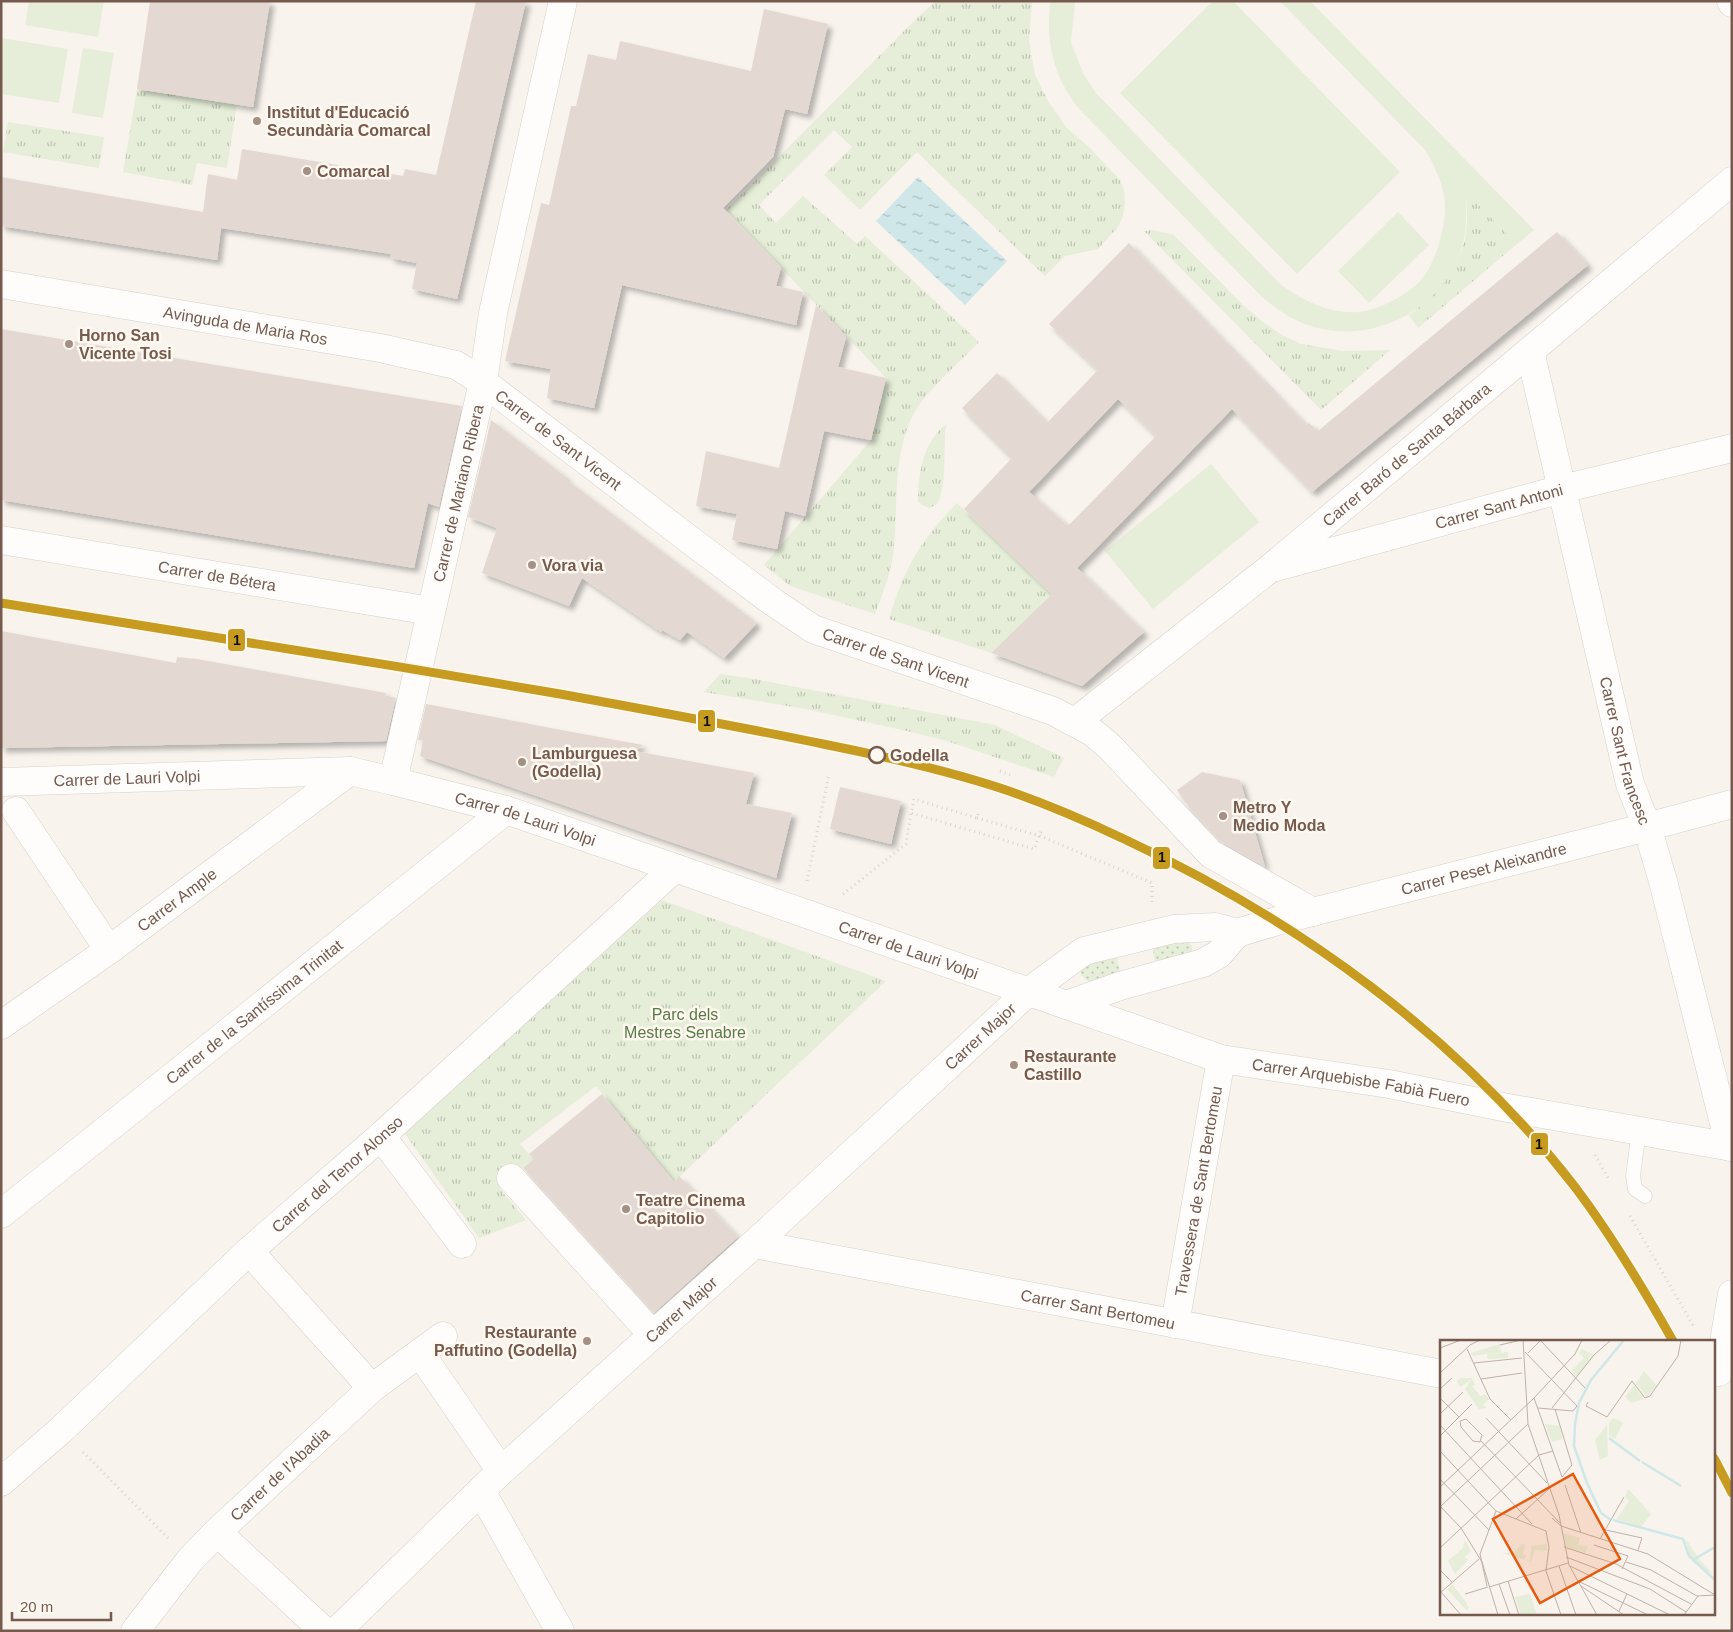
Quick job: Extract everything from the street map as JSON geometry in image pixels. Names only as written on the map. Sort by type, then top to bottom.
[{"type":"street","name":"Carrer de Mariano Ribera","points":[[393,781],[483,382],[493,313],[563,1]]},
{"type":"street","name":"Carrer Baró de Santa Bárbara","points":[[1075,722],[1268,570],[1732,181]]},
{"type":"street","name":"Avinguda de Maria Ros","points":[[1,284],[386,349],[456,366],[483,382]]},
{"type":"street","name":"Carrer Sant Francesc","points":[[1530,351],[1630,784],[1647,827],[1663,881],[1731,1147]]},
{"type":"street","name":"Carrer de Sant Vicent","points":[[483,382],[772,602],[813,629],[1053,711],[1092,732],[1109,746],[1211,854],[1313,912]]},
{"type":"street","name":"Carrer Sant Antoni","points":[[1268,570],[1562,489],[1732,448]]},
{"type":"street","name":"Carrer de Bétera","points":[[1,540],[431,611]]},
{"type":"street","name":"Carrer de Lauri Volpi","points":[[1,782],[350,771],[506,810],[1028,992]]},
{"type":"street","name":"Carrer Ample","points":[[1,1025],[109,950],[350,771]]},
{"type":"street","points":[[32,781],[9,816],[109,950]]},
{"type":"street","name":"Carrer Peset Aleixandre","points":[[1237,933],[1732,804]]},
{"type":"street","name":"Carrer de la Santíssima Trinitat","points":[[1,1214],[506,810]]},
{"type":"street","name":"Carrer del Tenor Alonso","points":[[1,1482],[61,1430],[249,1251],[381,1136],[675,868]]},
{"type":"street","name":"Carrer Major","points":[[337,1631],[501,1471],[754,1244],[1028,992],[1084,950],[1174,929],[1215,927],[1237,933]]},
{"type":"street","points":[[1066,1005],[1120,986],[1202,963],[1219,954],[1237,933]]},
{"type":"street","name":"Carrer Arquebisbe Fabià Fuero","points":[[1028,992],[1221,1059],[1389,1084],[1508,1108],[1731,1147]]},
{"type":"street","name":"Travessera de Sant Bertomeu","points":[[1175,1324],[1221,1059]]},
{"type":"street","points":[[381,1136],[462,1244]]},
{"type":"street","points":[[511,1178],[653,1335]]},
{"type":"street","name":"Carrer Sant Bertomeu","points":[[754,1244],[1440,1374]]},
{"type":"street","points":[[249,1251],[372,1388]]},
{"type":"street","points":[[1719,1372],[1732,1294]]},
{"type":"street","name":"Carrer de l'Abadia","points":[[135,1631],[190,1560],[217,1532],[372,1388],[443,1336]]},
{"type":"street","points":[[420,1353],[501,1471]]},
{"type":"street","points":[[481,1492],[560,1631]]},
{"type":"street","points":[[217,1532],[324,1631]]},
{"type":"lane","points":[[1639,1130],[1633,1176],[1635,1189],[1645,1196]]},
{"type":"path","points":[[1000,771],[1010,774]]},
{"type":"path","points":[[805,889],[829,774]]},
{"type":"path","points":[[842,895],[906,844],[914,799],[978,816],[1040,836],[1152,883],[1151,912]]},
{"type":"path","points":[[911,813],[1034,849],[1042,829]]},
{"type":"path","points":[[1575,1120],[1610,1180]]},
{"type":"path","points":[[1629,1214],[1697,1332]]},
{"type":"path","points":[[61,1430],[190,1560]]},
{"type":"green space","points":[[29,1],[104,1],[98,37],[25,25]]},
{"type":"green space","points":[[936,1],[1032,1],[1029,41],[1035,75],[1048,101],[1066,127],[1090,148],[1120,180],[1124,190],[1125,204],[1123,216],[1118,227],[1098,249],[1065,256],[1045,276],[917,152],[860,210],[824,175],[852,147],[834,130],[759,205],[776,223],[803,196],[857,244],[865,236],[979,342],[927,395],[914,413],[907,430],[899,465],[892,563],[875,614],[790,586],[764,565],[871,440],[886,378],[726,210]]},
{"type":"green space","points":[[1051,1],[1075,1],[1071,43],[1084,75],[1096,93],[1280,284],[1316,305],[1336,311],[1365,311],[1383,305],[1415,286],[1426,273],[1435,256],[1445,217],[1445,200],[1439,178],[1426,151],[1280,1],[1310,1],[1534,230],[1517,244],[1467,193],[1465,233],[1459,256],[1448,278],[1432,296],[1413,311],[1392,322],[1369,329],[1345,331],[1321,329],[1298,321],[1280,311],[1263,298],[1073,101],[1061,81],[1051,48],[1049,16]]},
{"type":"green space","points":[[1213,1],[1233,1],[1400,172],[1297,274],[1120,93]]},
{"type":"green space","points":[[1,38],[68,49],[59,103],[1,94]]},
{"type":"green space","points":[[83,48],[114,53],[103,118],[72,113]]},
{"type":"green space","points":[[137,89],[237,104],[227,168],[197,163],[192,185],[123,172]]},
{"type":"green space","points":[[8,122],[104,137],[99,168],[3,152]]},
{"type":"green space","points":[[1466,192],[1517,244],[1418,328],[1409,315],[1428,300],[1444,282],[1457,262],[1461,251],[1467,228]]},
{"type":"green space","points":[[1398,212],[1429,245],[1369,303],[1338,271]]},
{"type":"green space","points":[[1153,230],[1174,235],[1243,305],[1282,335],[1301,344],[1343,351],[1390,350],[1321,410],[1144,231]]},
{"type":"green space","points":[[946,424],[942,488],[939,501],[930,508],[918,501],[919,479],[927,450],[938,432]]},
{"type":"green space","points":[[1211,464],[1259,522],[1153,609],[1105,551]]},
{"type":"green space","points":[[957,503],[1052,594],[991,653],[889,619],[907,570],[915,556],[933,530]]},
{"type":"green space","points":[[720,674],[995,725],[1064,758],[1054,777],[947,741],[907,731],[806,709],[704,692]]},
{"type":"green space","name":"Parc dels Mestres Senabre","points":[[662,900],[886,981],[674,1182],[596,1086],[520,1144],[534,1159],[499,1188],[526,1220],[479,1238],[403,1131]]},
{"type":"green space","points":[[1185,940],[1191,946],[1192,951],[1190,955],[1156,965],[1152,947]]},
{"type":"green space","points":[[1116,955],[1121,975],[1089,982],[1081,975],[1085,963]]},
{"type":"water","points":[[918,177],[1007,261],[965,305],[876,221]]},
{"type":"building","points":[[150,1],[270,1],[253,107],[137,89]]},
{"type":"building","name":"Comarcal","points":[[476,1],[526,1],[457,299],[412,289],[417,263],[390,258],[391,254],[221,228],[217,260],[1,226],[1,177],[203,212],[208,174],[237,180],[242,149],[403,176],[405,169],[436,175]]},
{"type":"building","points":[[764,9],[828,24],[807,114],[785,109],[773,157],[723,208],[781,267],[776,286],[803,292],[796,325],[622,285],[594,408],[547,398],[551,369],[505,361],[541,203],[549,205],[571,106],[576,106],[588,54],[616,60],[620,41],[751,71]]},
{"type":"building","points":[[1557,232],[1588,265],[1312,492],[1232,409],[1077,568],[1144,632],[1082,686],[991,653],[1052,594],[964,509],[1012,458],[962,408],[997,373],[1047,423],[1098,370],[1049,324],[1129,243],[1306,425],[1309,423],[1318,431]],"holes":[[[1118,399],[1156,436],[1068,526],[1029,492]]]},
{"type":"building","points":[[816,305],[846,337],[838,367],[886,378],[871,440],[824,431],[805,516],[785,511],[777,549],[732,540],[737,514],[696,506],[706,451],[779,468]]},
{"type":"building","points":[[1,329],[462,406],[439,507],[428,503],[414,568],[1,500]]},
{"type":"building","points":[[491,420],[567,478],[564,478],[757,623],[724,658],[687,632],[680,640],[662,630],[661,632],[582,578],[569,606],[482,573],[497,528],[468,517]]},
{"type":"building","points":[[1,631],[176,663],[177,657],[197,659],[386,693],[385,695],[396,698],[386,741],[1,748]]},
{"type":"building","points":[[426,704],[643,745],[635,751],[754,773],[746,804],[792,813],[776,878],[420,756],[423,740],[418,740]]},
{"type":"building","name":"Metro Y Medio Moda","points":[[1202,772],[1240,780],[1265,867],[1221,842],[1190,809],[1177,790]]},
{"type":"building","points":[[840,787],[901,801],[891,844],[830,829]]},
{"type":"building","name":"Teatre Cinema Capitolio","points":[[602,1094],[674,1182],[679,1176],[738,1237],[654,1313],[523,1168],[534,1159],[529,1154]]},
{"type":"transit line","name":"1","points":[[1,603],[490,682],[790,737],[890,758],[978,781],[1016,793],[1094,825],[1188,871],[1251,906],[1312,945],[1370,986],[1426,1031],[1479,1080],[1529,1132],[1575,1187],[1627,1262],[1672,1340]]},
{"type":"transit line","name":"1","points":[[1716,1462],[1732,1493]]},
{"type":"place","name":"Institut d'Educació Secundària Comarcal","points":[[257,121]]},
{"type":"place","name":"Comarcal","points":[[307,171]]},
{"type":"place","name":"Horno San Vicente Tosi","points":[[69,344]]},
{"type":"place","name":"Vora via","points":[[532,565]]},
{"type":"place","name":"Godella","points":[[877,755]]},
{"type":"place","name":"Lamburguesa (Godella)","points":[[522,762]]},
{"type":"place","name":"Metro Y Medio Moda","points":[[1223,816]]},
{"type":"place","name":"Restaurante Castillo","points":[[1014,1065]]},
{"type":"place","name":"Teatre Cinema Capitolio","points":[[626,1209]]},
{"type":"place","name":"Restaurante Paffutino (Godella)","points":[[587,1341]]}]
